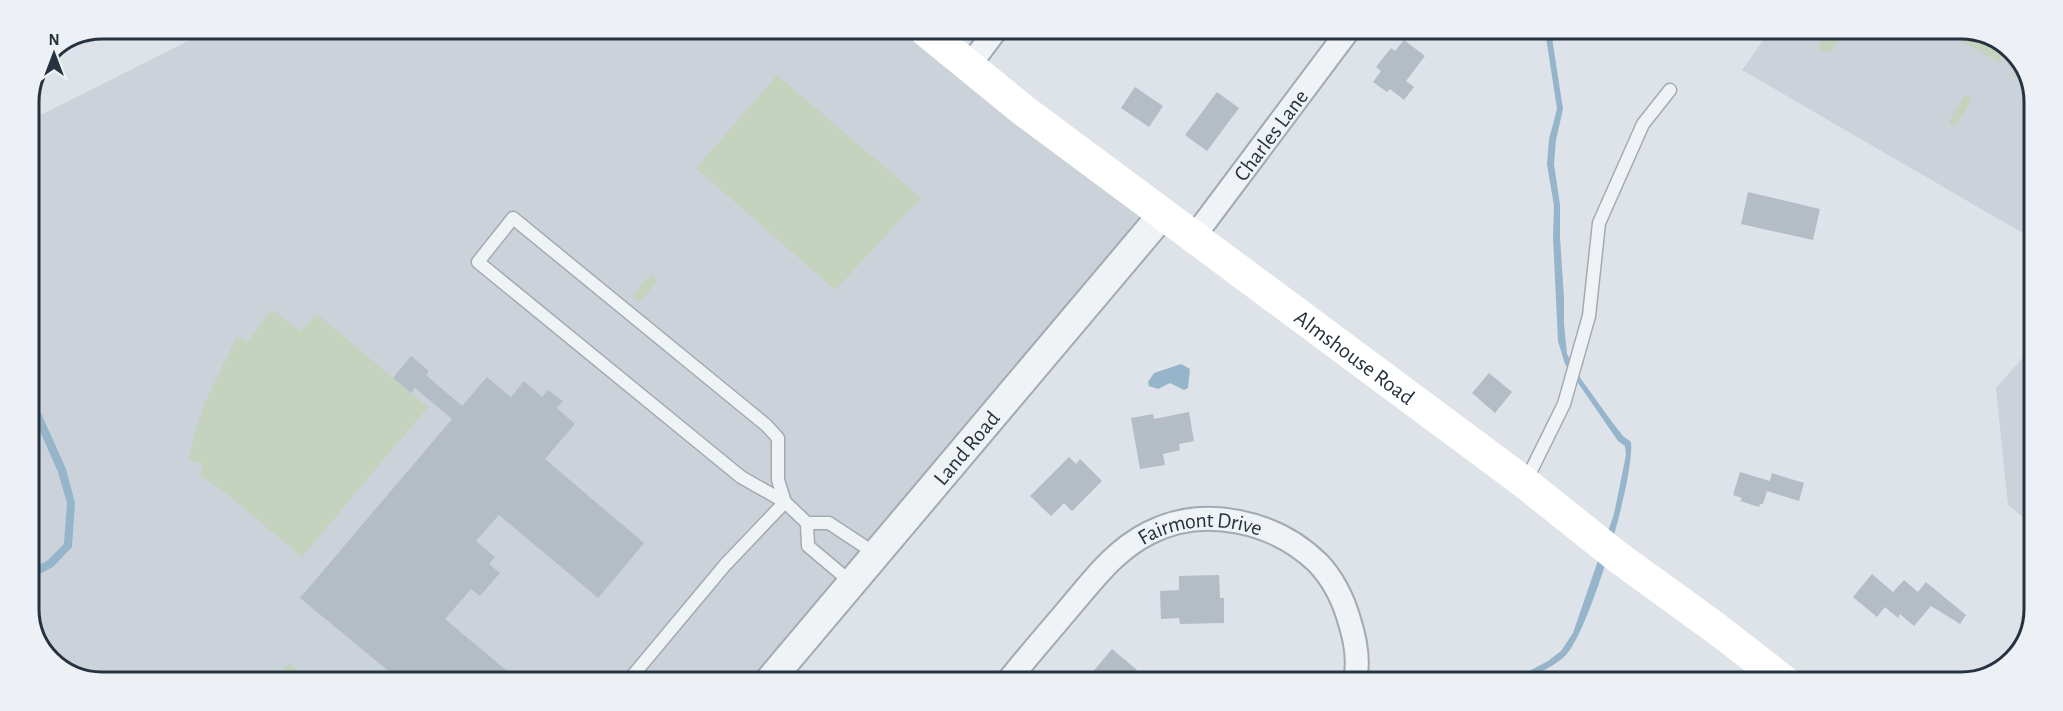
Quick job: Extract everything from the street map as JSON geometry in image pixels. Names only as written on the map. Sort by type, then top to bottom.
[{"type":"main road","name":"Almshouse Road","points":[[936,39],[1023,110],[1525,483],[1619,558],[1718,629],[1772,672]]},
{"type":"street","points":[[969,66],[989,39]]},
{"type":"street","name":"Charles Lane","points":[[1193,237],[1342,39]]},
{"type":"street","name":"Land Road","points":[[777,672],[1162,215]]},
{"type":"street","name":"Fairmont Drive","points":[[1016,672],[1103,567],[1125,546],[1167,525],[1194,519],[1221,519],[1253,525],[1272,532],[1300,548],[1319,564],[1345,604],[1357,651],[1356,672]]},
{"type":"lane","points":[[1525,483],[1564,404],[1589,316],[1599,223],[1643,124],[1670,90]]},
{"type":"lane","points":[[785,502],[778,480],[778,438],[766,425],[513,218],[478,262],[741,477],[785,502],[807,523],[829,523],[876,554]]},
{"type":"lane","points":[[636,672],[725,565],[785,502]]},
{"type":"lane","points":[[807,523],[808,546],[852,583]]},
{"type":"shaded area","points":[[192,39],[938,39],[1162,215],[779,672],[90,671],[64,659],[52,647],[42,629],[39,613],[39,116]]},
{"type":"shaded area","points":[[1764,39],[1961,39],[1981,42],[1989,46],[2011,64],[2023,90],[2024,234],[1742,70]]},
{"type":"shaded area","points":[[2024,356],[2024,518],[2008,505],[1996,388]]},
{"type":"green space","points":[[1824,39],[1840,39],[1832,52],[1823,52],[1820,44]]},
{"type":"green space","points":[[1959,39],[1973,40],[1989,46],[1999,52],[2002,64]]},
{"type":"green space","points":[[2015,69],[2020,80],[2012,75]]},
{"type":"green space","points":[[777,75],[921,198],[835,290],[696,168]]},
{"type":"green space","points":[[1965,95],[1970,96],[1971,101],[1957,125],[1952,126],[1949,121]]},
{"type":"green space","points":[[651,274],[658,280],[640,302],[632,296]]},
{"type":"green space","points":[[272,309],[300,331],[317,314],[428,407],[302,557],[221,489],[199,476],[204,465],[189,460],[202,412],[237,336],[248,341]]},
{"type":"green space","points":[[289,663],[300,672],[282,672]]},
{"type":"water","points":[[1546,39],[1552,39],[1563,109],[1556,140],[1554,164],[1560,205],[1567,354],[1581,379],[1612,422],[1631,442],[1626,487],[1619,518],[1587,616],[1576,640],[1562,659],[1540,672],[1529,672],[1561,651],[1573,633],[1614,514],[1626,455],[1625,446],[1618,441],[1565,364],[1558,341],[1553,237],[1554,206],[1547,164],[1549,139],[1557,109]]},
{"type":"water","points":[[1181,364],[1190,369],[1188,388],[1184,390],[1170,383],[1158,389],[1149,386],[1148,382],[1154,373]]},
{"type":"water","points":[[39,365],[40,411],[66,469],[75,503],[72,547],[53,567],[39,574],[39,565],[48,560],[64,544],[67,503],[58,472],[39,429]]},
{"type":"building","points":[[1404,40],[1425,56],[1406,81],[1414,87],[1404,100],[1390,89],[1387,92],[1373,82],[1381,71],[1376,67],[1391,48],[1395,51]]},
{"type":"building","points":[[1135,87],[1163,106],[1149,127],[1121,108]]},
{"type":"building","points":[[1217,92],[1239,108],[1207,151],[1185,135]]},
{"type":"building","points":[[1748,192],[1820,209],[1813,240],[1741,224]]},
{"type":"building","points":[[411,356],[429,371],[426,375],[462,406],[487,377],[511,397],[524,381],[542,397],[548,390],[563,401],[557,408],[575,424],[545,459],[644,543],[598,598],[499,515],[476,541],[495,557],[489,564],[500,573],[480,596],[471,589],[445,619],[508,672],[390,672],[300,598],[452,419],[415,388],[411,393],[393,378]]},
{"type":"building","points":[[1489,373],[1512,392],[1495,413],[1472,393]]},
{"type":"building","points":[[1189,412],[1194,441],[1179,444],[1180,450],[1163,454],[1165,465],[1140,469],[1131,418],[1153,414],[1154,419]]},
{"type":"building","points":[[1069,457],[1076,464],[1080,459],[1102,481],[1072,511],[1064,503],[1051,516],[1030,496]]},
{"type":"building","points":[[1740,472],[1770,481],[1772,473],[1804,483],[1799,501],[1767,491],[1763,504],[1759,507],[1740,501],[1742,498],[1733,495]]},
{"type":"building","points":[[1872,574],[1893,592],[1904,580],[1918,592],[1926,582],[1966,615],[1960,624],[1931,606],[1914,626],[1900,614],[1898,618],[1885,607],[1877,617],[1853,597]]},
{"type":"building","points":[[1219,575],[1220,598],[1224,598],[1224,623],[1180,624],[1179,618],[1161,619],[1160,591],[1179,590],[1179,576]]},
{"type":"building","points":[[1112,649],[1137,670],[1136,672],[1093,672]]}]
